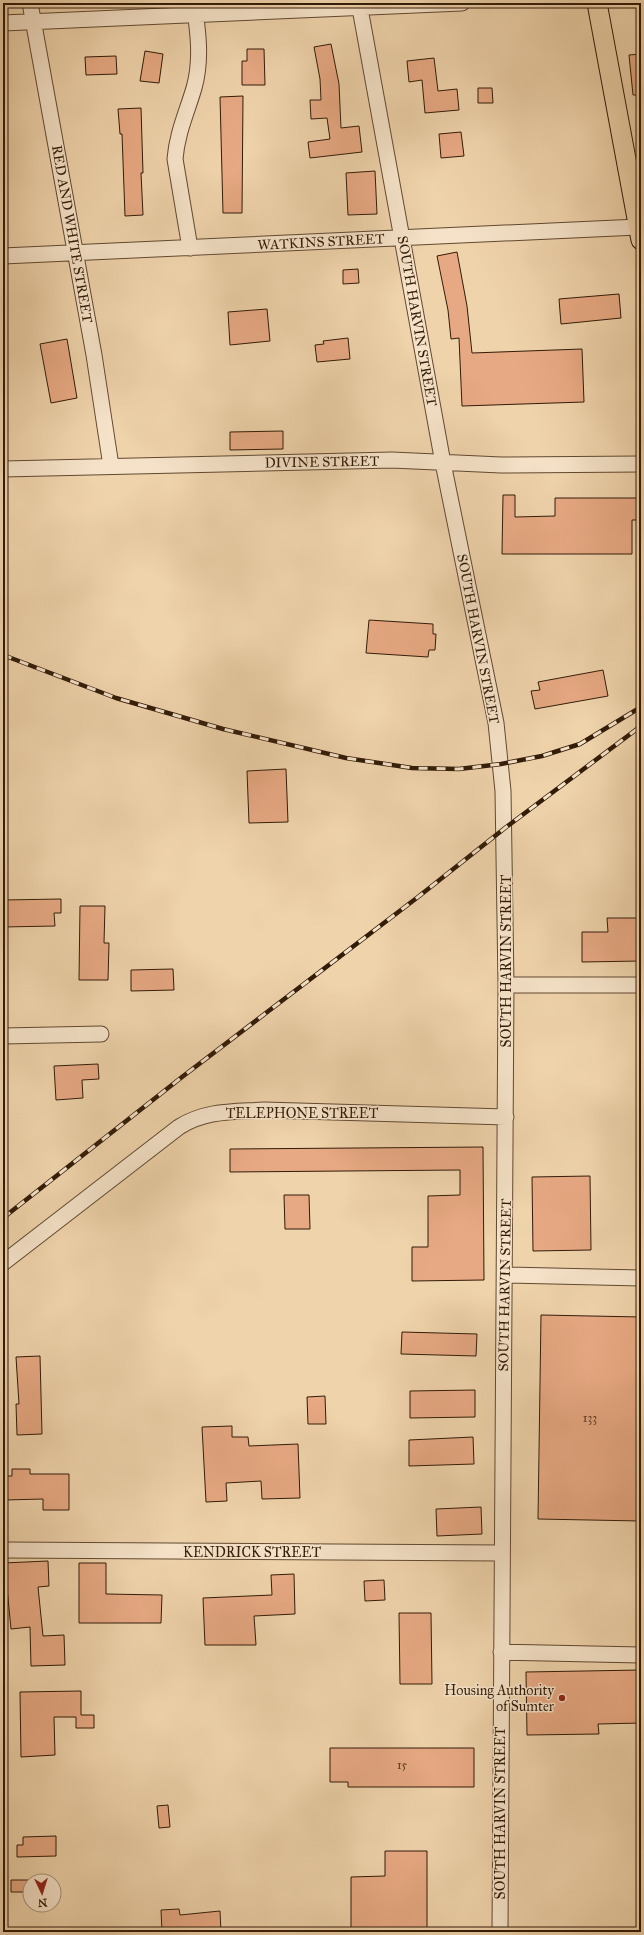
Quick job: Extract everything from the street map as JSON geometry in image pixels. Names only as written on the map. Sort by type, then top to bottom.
[{"type":"main road","points":[[597,3],[640,234]]},
{"type":"street","name":"RED AND WHITE STREET","points":[[30,3],[75,253],[111,466]]},
{"type":"street","points":[[3,24],[195,9],[462,3]]},
{"type":"street","name":"SOUTH HARVIN STREET","points":[[359,6],[443,463],[496,723],[503,791],[505,828],[506,1117],[500,1932]]},
{"type":"street","points":[[190,248],[175,159],[176,145],[184,115],[194,88],[199,61],[195,9]]},
{"type":"street","name":"WATKINS STREET","points":[[3,256],[401,238],[640,234]]},
{"type":"street","name":"DIVINE STREET","points":[[3,469],[392,460],[501,465],[641,464]]},
{"type":"street","points":[[506,985],[641,985]]},
{"type":"street","points":[[3,1036],[101,1034]]},
{"type":"street","name":"TELEPHONE STREET","points":[[3,1263],[179,1127],[201,1116],[227,1112],[264,1110],[506,1117]]},
{"type":"street","points":[[505,1276],[641,1278]]},
{"type":"street","name":"KENDRICK STREET","points":[[3,1550],[502,1553]]},
{"type":"street","points":[[501,1652],[641,1655]]},
{"type":"building","points":[[331,44],[339,84],[341,128],[359,126],[362,152],[310,158],[308,142],[330,139],[327,118],[311,119],[310,100],[321,100],[320,79],[314,47]]},
{"type":"building","points":[[247,49],[264,49],[265,85],[242,85],[242,61],[247,61]]},
{"type":"building","points":[[145,51],[163,54],[159,83],[140,81]]},
{"type":"building","points":[[641,54],[641,95],[633,95],[629,55]]},
{"type":"building","points":[[116,56],[117,74],[86,75],[85,57]]},
{"type":"building","points":[[434,58],[438,91],[457,89],[459,110],[425,113],[422,80],[409,82],[407,61]]},
{"type":"building","points":[[478,88],[492,88],[493,103],[478,103]]},
{"type":"building","points":[[243,96],[242,213],[223,213],[220,97]]},
{"type":"building","points":[[141,108],[143,173],[141,173],[143,215],[125,216],[122,134],[120,134],[118,109]]},
{"type":"building","points":[[461,132],[464,156],[441,158],[439,134]]},
{"type":"building","points":[[375,171],[377,214],[348,215],[346,173]]},
{"type":"building","points":[[457,252],[467,306],[472,353],[582,349],[584,402],[462,406],[459,338],[451,339],[448,310],[437,256]]},
{"type":"building","points":[[358,269],[359,283],[343,284],[343,270]]},
{"type":"building","points":[[619,294],[621,318],[561,324],[559,299]]},
{"type":"building","points":[[267,309],[270,341],[230,345],[228,312]]},
{"type":"building","points":[[348,338],[350,359],[317,362],[315,345],[324,344],[323,341]]},
{"type":"building","points":[[67,339],[77,398],[51,403],[40,344]]},
{"type":"building","points":[[283,431],[283,449],[230,450],[230,432]]},
{"type":"building","points":[[503,495],[515,495],[515,517],[555,516],[555,498],[641,498],[641,520],[632,520],[632,554],[502,554]]},
{"type":"building","points":[[369,620],[433,624],[433,634],[436,634],[435,650],[429,650],[428,657],[366,653]]},
{"type":"building","points":[[603,670],[608,696],[535,709],[531,691],[540,690],[538,682]]},
{"type":"building","points":[[286,769],[288,822],[249,823],[247,771]]},
{"type":"building","points":[[61,899],[61,913],[54,913],[55,926],[3,927],[3,900]]},
{"type":"building","points":[[80,906],[105,906],[104,943],[109,943],[108,980],[79,980]]},
{"type":"building","points":[[607,918],[641,918],[641,961],[582,962],[582,932],[608,932]]},
{"type":"building","points":[[173,969],[174,990],[131,991],[131,970]]},
{"type":"building","points":[[98,1064],[99,1079],[82,1080],[83,1098],[56,1100],[54,1066]]},
{"type":"building","points":[[483,1147],[484,1280],[412,1281],[412,1247],[428,1247],[428,1196],[460,1195],[460,1170],[230,1172],[230,1149]]},
{"type":"building","points":[[590,1176],[591,1250],[533,1251],[532,1177]]},
{"type":"building","points":[[284,1195],[309,1195],[310,1229],[285,1229]]},
{"type":"building","points":[[541,1315],[641,1317],[641,1521],[538,1519]]},
{"type":"building","points":[[402,1332],[477,1334],[476,1356],[401,1354]]},
{"type":"building","points":[[40,1356],[42,1434],[17,1435],[16,1404],[19,1404],[16,1357]]},
{"type":"building","points":[[475,1390],[475,1417],[410,1418],[410,1391]]},
{"type":"building","points":[[325,1396],[326,1424],[308,1424],[307,1397]]},
{"type":"building","points":[[232,1426],[232,1437],[248,1437],[249,1446],[298,1444],[300,1498],[262,1499],[261,1481],[226,1483],[227,1501],[206,1502],[202,1427]]},
{"type":"building","points":[[473,1437],[474,1464],[409,1466],[409,1440]]},
{"type":"building","points":[[12,1469],[30,1469],[30,1474],[69,1474],[69,1510],[43,1510],[43,1499],[5,1500],[4,1476],[12,1476]]},
{"type":"building","points":[[481,1507],[482,1534],[437,1536],[436,1509]]},
{"type":"building","points":[[48,1561],[49,1586],[38,1587],[43,1636],[64,1635],[65,1665],[31,1666],[30,1627],[11,1629],[7,1588],[3,1588],[3,1563]]},
{"type":"building","points":[[79,1563],[106,1563],[106,1594],[162,1595],[161,1623],[79,1623]]},
{"type":"building","points":[[294,1574],[295,1614],[254,1616],[256,1645],[205,1645],[203,1598],[272,1595],[271,1575]]},
{"type":"building","points":[[384,1580],[385,1600],[365,1601],[364,1581]]},
{"type":"building","points":[[399,1613],[431,1613],[432,1684],[400,1684]]},
{"type":"building","name":"Housing Authority of Sumter","points":[[641,1670],[641,1723],[598,1724],[599,1734],[527,1735],[526,1672]]},
{"type":"building","points":[[81,1691],[81,1715],[94,1715],[94,1728],[76,1728],[76,1717],[54,1717],[55,1755],[21,1757],[20,1692]]},
{"type":"building","points":[[330,1748],[474,1748],[474,1787],[348,1787],[348,1782],[330,1782]]},
{"type":"building","points":[[168,1805],[170,1827],[159,1828],[157,1806]]},
{"type":"building","points":[[56,1836],[56,1856],[17,1857],[17,1845],[23,1845],[23,1837]]},
{"type":"building","points":[[385,1851],[427,1851],[427,1932],[351,1932],[351,1877],[385,1876]]},
{"type":"building","points":[[11,1880],[22,1880],[22,1892],[11,1892]]},
{"type":"building","points":[[179,1909],[180,1915],[220,1911],[221,1932],[162,1932],[161,1910]]},
{"type":"railway","points":[[3,655],[116,698],[223,729],[346,758],[412,768],[459,769],[501,764],[542,756],[580,744],[641,707]]},
{"type":"railway","points":[[3,1218],[182,1077],[418,897],[505,828],[641,726]]},
{"type":"place","name":"Housing Authority of Sumter","points":[[562,1698]]}]
